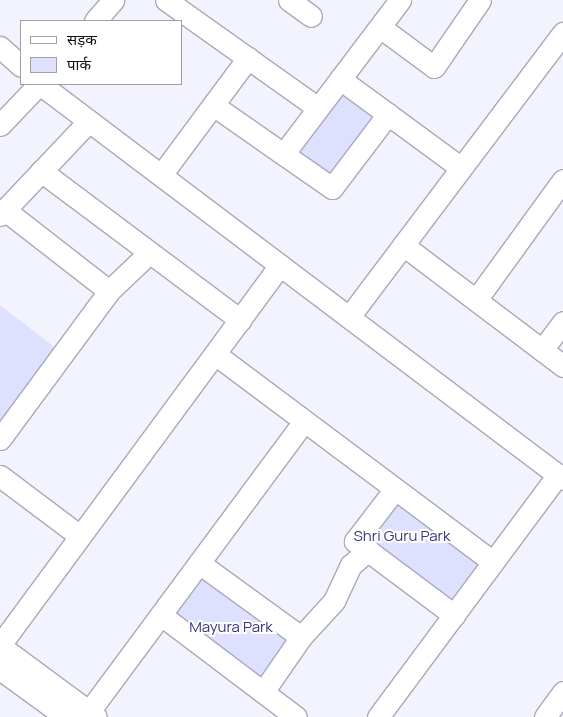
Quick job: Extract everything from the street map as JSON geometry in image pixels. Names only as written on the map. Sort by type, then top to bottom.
[{"type":"street","points":[[95,20],[113,0]]},
{"type":"street","points":[[166,0],[318,108]]},
{"type":"street","points":[[289,0],[311,16]]},
{"type":"street","points":[[285,152],[400,0]]},
{"type":"street","points":[[380,27],[434,67],[480,0]]},
{"type":"street","points":[[349,317],[563,33]]},
{"type":"street","points":[[0,46],[20,65]]},
{"type":"street","points":[[161,175],[248,58]]},
{"type":"street","points":[[340,79],[461,168]]},
{"type":"street","points":[[0,125],[39,85]]},
{"type":"street","points":[[41,85],[560,477],[493,562],[378,717]]},
{"type":"street","points":[[213,105],[285,152],[332,188],[388,114]]},
{"type":"street","points":[[89,121],[3,213],[109,291]]},
{"type":"street","points":[[42,172],[240,320]]},
{"type":"street","points":[[476,300],[563,180]]},
{"type":"street","points":[[404,244],[563,366]]},
{"type":"street","points":[[0,439],[109,291],[149,253]]},
{"type":"street","points":[[60,710],[0,646],[280,265]]},
{"type":"street","points":[[542,350],[563,322]]},
{"type":"street","points":[[214,354],[493,562]]},
{"type":"street","points":[[0,669],[60,710],[90,715],[160,615],[304,421]]},
{"type":"street","points":[[0,476],[80,536]]},
{"type":"street","points":[[395,488],[355,541],[454,615]]},
{"type":"street","points":[[263,692],[301,637],[334,601],[351,565],[368,550]]},
{"type":"street","points":[[199,563],[301,637]]},
{"type":"street","points":[[160,615],[296,717]]},
{"type":"street","points":[[545,717],[563,692]]},
{"type":"green space","points":[[340,86],[379,116],[330,180],[291,150]]},
{"type":"green space","points":[[0,305],[58,350],[0,426]]},
{"type":"green space","name":"Shri Guru Park","points":[[396,501],[482,567],[453,605],[366,539]]},
{"type":"green space","name":"Mayura Park","points":[[202,575],[289,639],[260,679],[173,615]]}]
